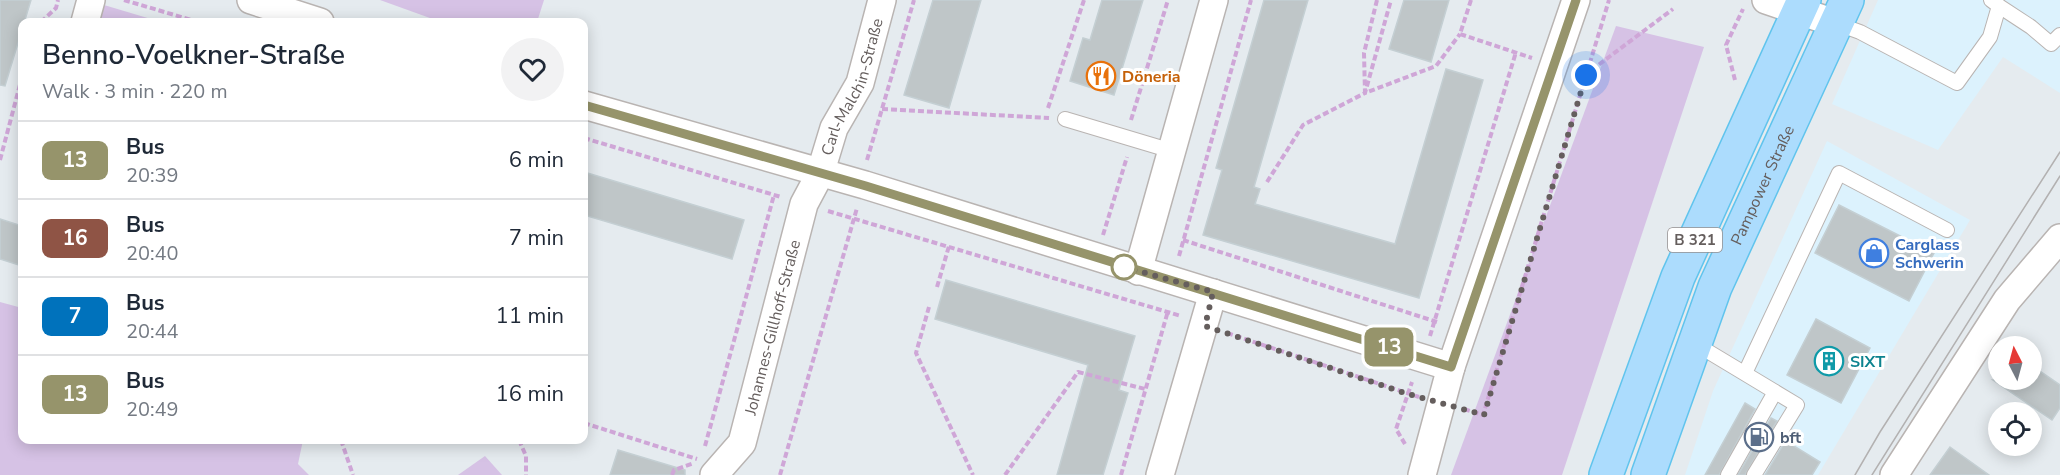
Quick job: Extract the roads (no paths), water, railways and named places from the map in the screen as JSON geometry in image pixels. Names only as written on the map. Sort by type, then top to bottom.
[{"type":"main road","name":"B 321","points":[[1606,475],[1678,277],[1801,5]]},
{"type":"main road","name":"Pampower Straße","points":[[1648,475],[1715,287],[1841,12]]},
{"type":"street","points":[[86,18],[91,0]]},
{"type":"street","points":[[251,0],[307,18]]},
{"type":"street","name":"Carl-Malchin-Straße","points":[[820,174],[834,128],[860,83],[882,0]]},
{"type":"street","points":[[1138,271],[1214,0]]},
{"type":"street","points":[[1416,463],[1441,403],[1451,367],[1576,0]]},
{"type":"street","points":[[1766,0],[1841,12]]},
{"type":"street","points":[[588,106],[866,186],[1451,367]]},
{"type":"street","name":"Johannes-Gillhoff-Straße","points":[[719,469],[742,443],[804,204],[820,174]]},
{"type":"street","points":[[1894,475],[2007,300],[2060,238]]},
{"type":"street","points":[[1160,475],[1213,292]]},
{"type":"lane","points":[[1841,12],[1860,32],[1957,83],[1990,37],[1995,3],[2031,27],[2051,44],[2060,34]]},
{"type":"lane","points":[[1065,119],[1172,151]]},
{"type":"lane","points":[[1745,373],[1839,173],[1947,230]]},
{"type":"lane","points":[[1694,343],[1797,405],[1754,475]]},
{"type":"lane","points":[[1728,475],[1775,392]]},
{"type":"tram line","points":[[1855,475],[1880,432],[2060,152]]},
{"type":"tram line","points":[[1872,475],[2060,176]]},
{"type":"place","name":"Döneria","points":[[1101,76]]},
{"type":"place","name":"Carglass Schwerin","points":[[1874,253]]},
{"type":"place","name":"SIXT","points":[[1829,361]]},
{"type":"place","name":"bft","points":[[1759,437]]}]
